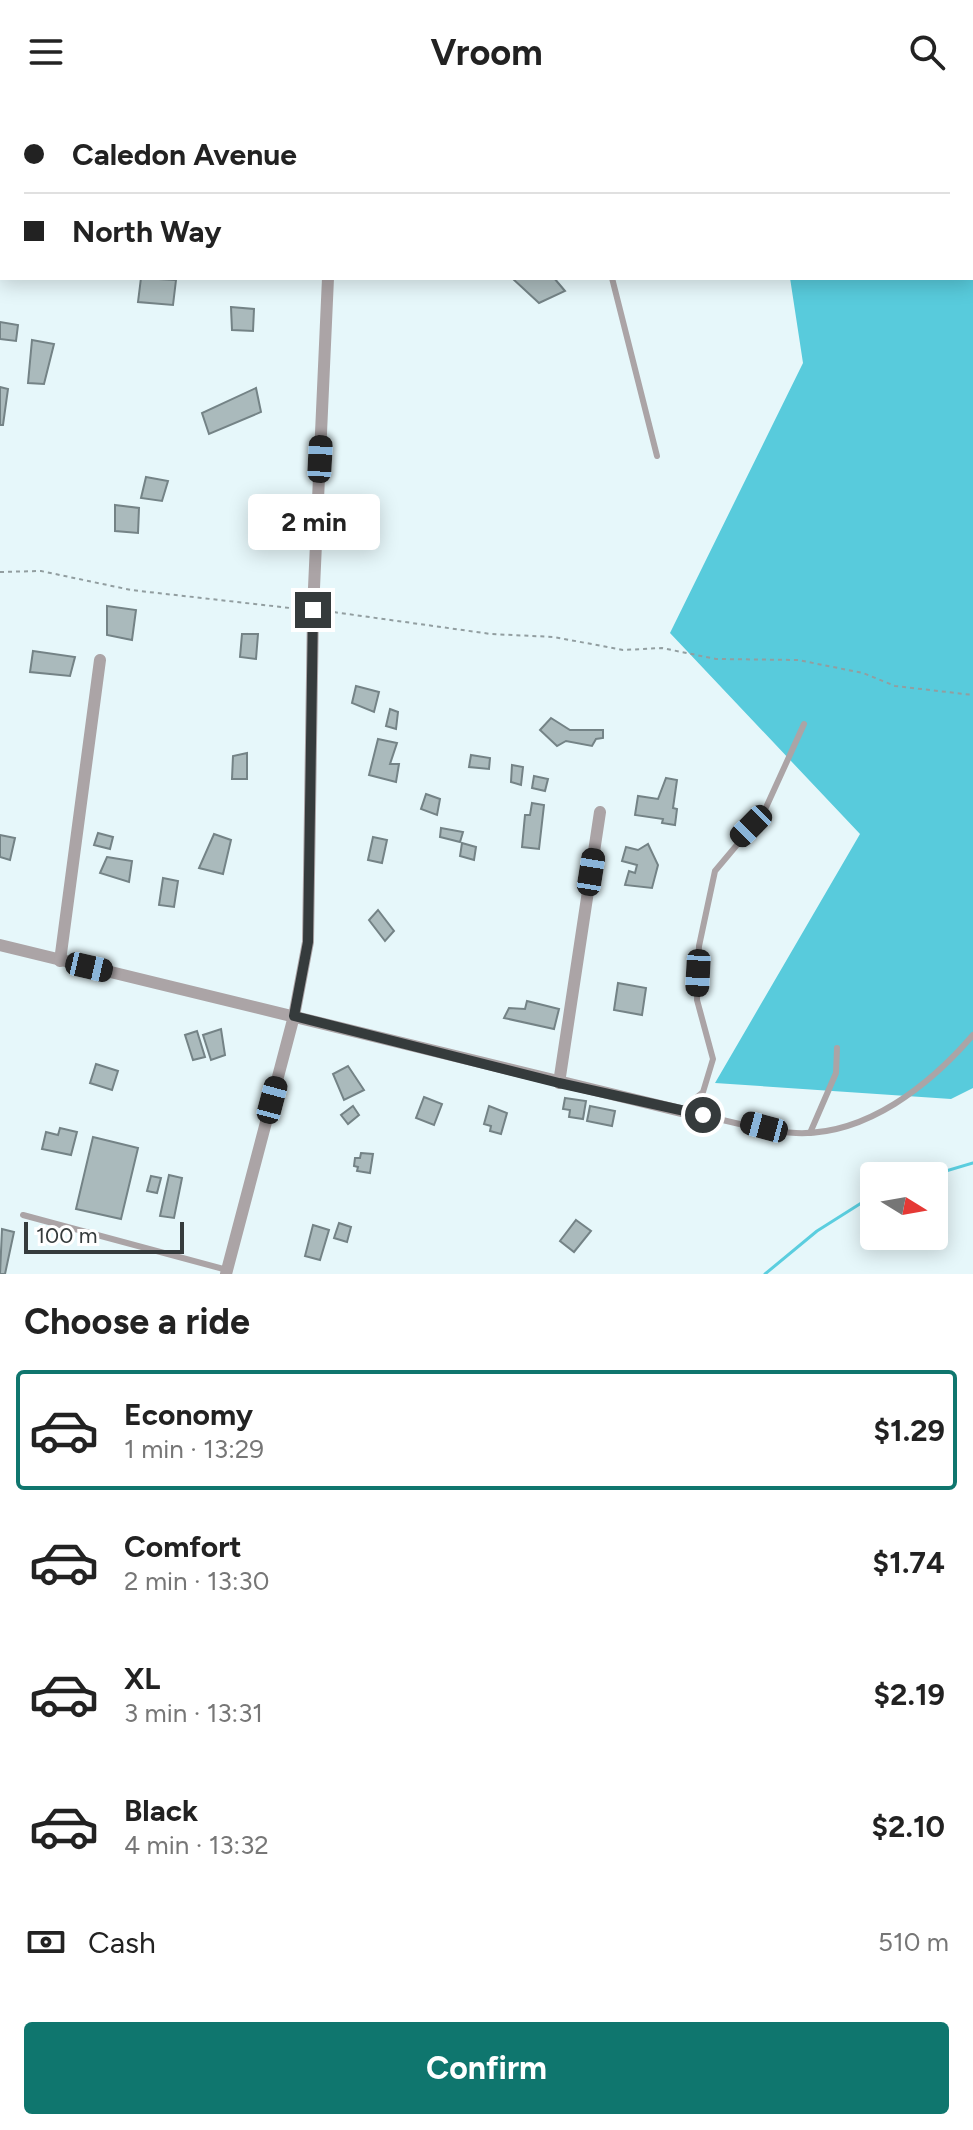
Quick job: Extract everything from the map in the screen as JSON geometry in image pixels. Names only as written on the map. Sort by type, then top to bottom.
[{"type":"street","points":[[226,1272],[294,1016],[308,942],[313,610],[328,280]]},
{"type":"street","points":[[60,961],[100,660]]},
{"type":"street","points":[[559,1083],[600,812]]},
{"type":"street","points":[[0,945],[681,1111]]},
{"type":"lane","points":[[613,280],[657,456]]},
{"type":"lane","points":[[681,1111],[703,1092],[713,1059],[697,1000],[699,946],[715,871],[739,838],[763,814],[804,724]]},
{"type":"lane","points":[[681,1111],[780,1131],[810,1133],[851,1124],[901,1101],[946,1066],[973,1035]]},
{"type":"lane","points":[[810,1133],[836,1073],[837,1048]]},
{"type":"lane","points":[[23,1215],[226,1272]]},
{"type":"path","points":[[0,572],[41,571],[131,590],[491,634],[554,637],[623,650],[662,648],[716,659],[798,660],[863,673],[895,686],[973,695]]},
{"type":"shaded area","points":[[790,280],[973,280],[973,1088],[951,1099],[715,1083],[860,834],[670,633],[803,363]]},
{"type":"building","points":[[141,280],[176,280],[173,305],[138,302]]},
{"type":"building","points":[[514,280],[556,280],[565,291],[539,303]]},
{"type":"building","points":[[231,307],[254,309],[253,331],[232,330]]},
{"type":"building","points":[[0,322],[18,325],[16,341],[0,339]]},
{"type":"building","points":[[32,340],[54,344],[44,384],[28,383]]},
{"type":"building","points":[[0,387],[8,389],[3,425],[0,425]]},
{"type":"building","points":[[256,388],[261,412],[209,434],[202,413]]},
{"type":"building","points":[[146,477],[168,481],[162,501],[141,498]]},
{"type":"building","points":[[115,505],[139,508],[138,533],[115,531]]},
{"type":"building","points":[[107,606],[136,610],[132,640],[107,635]]},
{"type":"building","points":[[242,634],[258,634],[256,659],[240,657]]},
{"type":"building","points":[[33,651],[75,657],[70,676],[30,672]]},
{"type":"building","points":[[356,686],[379,692],[374,712],[352,703]]},
{"type":"building","points":[[390,709],[398,712],[396,729],[386,726]]},
{"type":"building","points":[[551,718],[570,730],[603,730],[603,738],[596,739],[592,746],[566,741],[557,746],[540,730]]},
{"type":"building","points":[[378,739],[397,743],[390,764],[399,764],[396,782],[369,775]]},
{"type":"building","points":[[247,753],[247,779],[232,779],[233,756]]},
{"type":"building","points":[[471,755],[490,758],[489,769],[469,767]]},
{"type":"building","points":[[512,765],[523,767],[521,785],[511,782]]},
{"type":"building","points":[[534,776],[548,779],[545,791],[532,788]]},
{"type":"building","points":[[666,778],[677,780],[673,808],[677,809],[675,825],[662,823],[663,819],[635,815],[638,796],[658,799]]},
{"type":"building","points":[[426,794],[440,799],[437,815],[421,809]]},
{"type":"building","points":[[532,803],[544,805],[539,849],[522,847],[525,815],[530,815]]},
{"type":"building","points":[[441,828],[463,832],[460,842],[440,837]]},
{"type":"building","points":[[98,833],[113,837],[110,849],[94,845]]},
{"type":"building","points":[[214,834],[231,840],[223,874],[199,868]]},
{"type":"building","points":[[0,835],[15,838],[10,860],[0,857]]},
{"type":"building","points":[[373,837],[387,840],[382,863],[368,860]]},
{"type":"building","points":[[462,843],[476,847],[474,860],[460,856]]},
{"type":"building","points":[[648,844],[658,865],[652,888],[625,885],[629,871],[635,873],[637,865],[622,861],[626,847],[638,850]]},
{"type":"building","points":[[107,857],[132,861],[129,882],[100,873]]},
{"type":"building","points":[[163,878],[178,881],[174,907],[159,905]]},
{"type":"building","points":[[378,910],[394,931],[385,941],[369,920]]},
{"type":"building","points":[[618,983],[646,988],[642,1015],[614,1010]]},
{"type":"building","points":[[527,1001],[559,1009],[554,1029],[504,1018],[509,1008],[525,1009]]},
{"type":"building","points":[[221,1029],[225,1055],[211,1060],[203,1035]]},
{"type":"building","points":[[197,1031],[205,1057],[193,1060],[185,1035]]},
{"type":"building","points":[[96,1064],[118,1071],[112,1090],[90,1083]]},
{"type":"building","points":[[348,1066],[364,1090],[344,1100],[333,1074]]},
{"type":"building","points":[[424,1097],[442,1104],[434,1125],[416,1118]]},
{"type":"building","points":[[565,1098],[586,1101],[583,1119],[569,1117],[570,1110],[563,1109]]},
{"type":"building","points":[[353,1106],[359,1115],[348,1124],[341,1115]]},
{"type":"building","points":[[489,1106],[507,1113],[501,1134],[490,1131],[491,1126],[484,1124]]},
{"type":"building","points":[[590,1106],[615,1111],[612,1126],[587,1121]]},
{"type":"building","points":[[60,1128],[77,1132],[71,1155],[42,1149],[46,1132],[58,1135]]},
{"type":"building","points":[[93,1137],[138,1148],[121,1219],[76,1209]]},
{"type":"building","points":[[361,1153],[373,1154],[370,1173],[357,1171],[358,1167],[354,1166],[355,1158],[360,1158]]},
{"type":"building","points":[[169,1175],[182,1178],[174,1218],[160,1216]]},
{"type":"building","points":[[151,1176],[161,1178],[157,1193],[147,1191]]},
{"type":"building","points":[[576,1220],[591,1231],[574,1252],[560,1241]]},
{"type":"building","points":[[339,1223],[351,1227],[347,1242],[334,1238]]},
{"type":"building","points":[[313,1225],[329,1230],[320,1260],[305,1256]]},
{"type":"building","points":[[2,1229],[14,1232],[5,1274],[0,1274]]},
{"type":"waterway","points":[[948,1170],[973,1163]]},
{"type":"waterway","points":[[765,1274],[817,1231],[860,1204]]},
{"type":"route","points":[[313,610],[308,942],[294,1016],[559,1083],[703,1115]]}]
